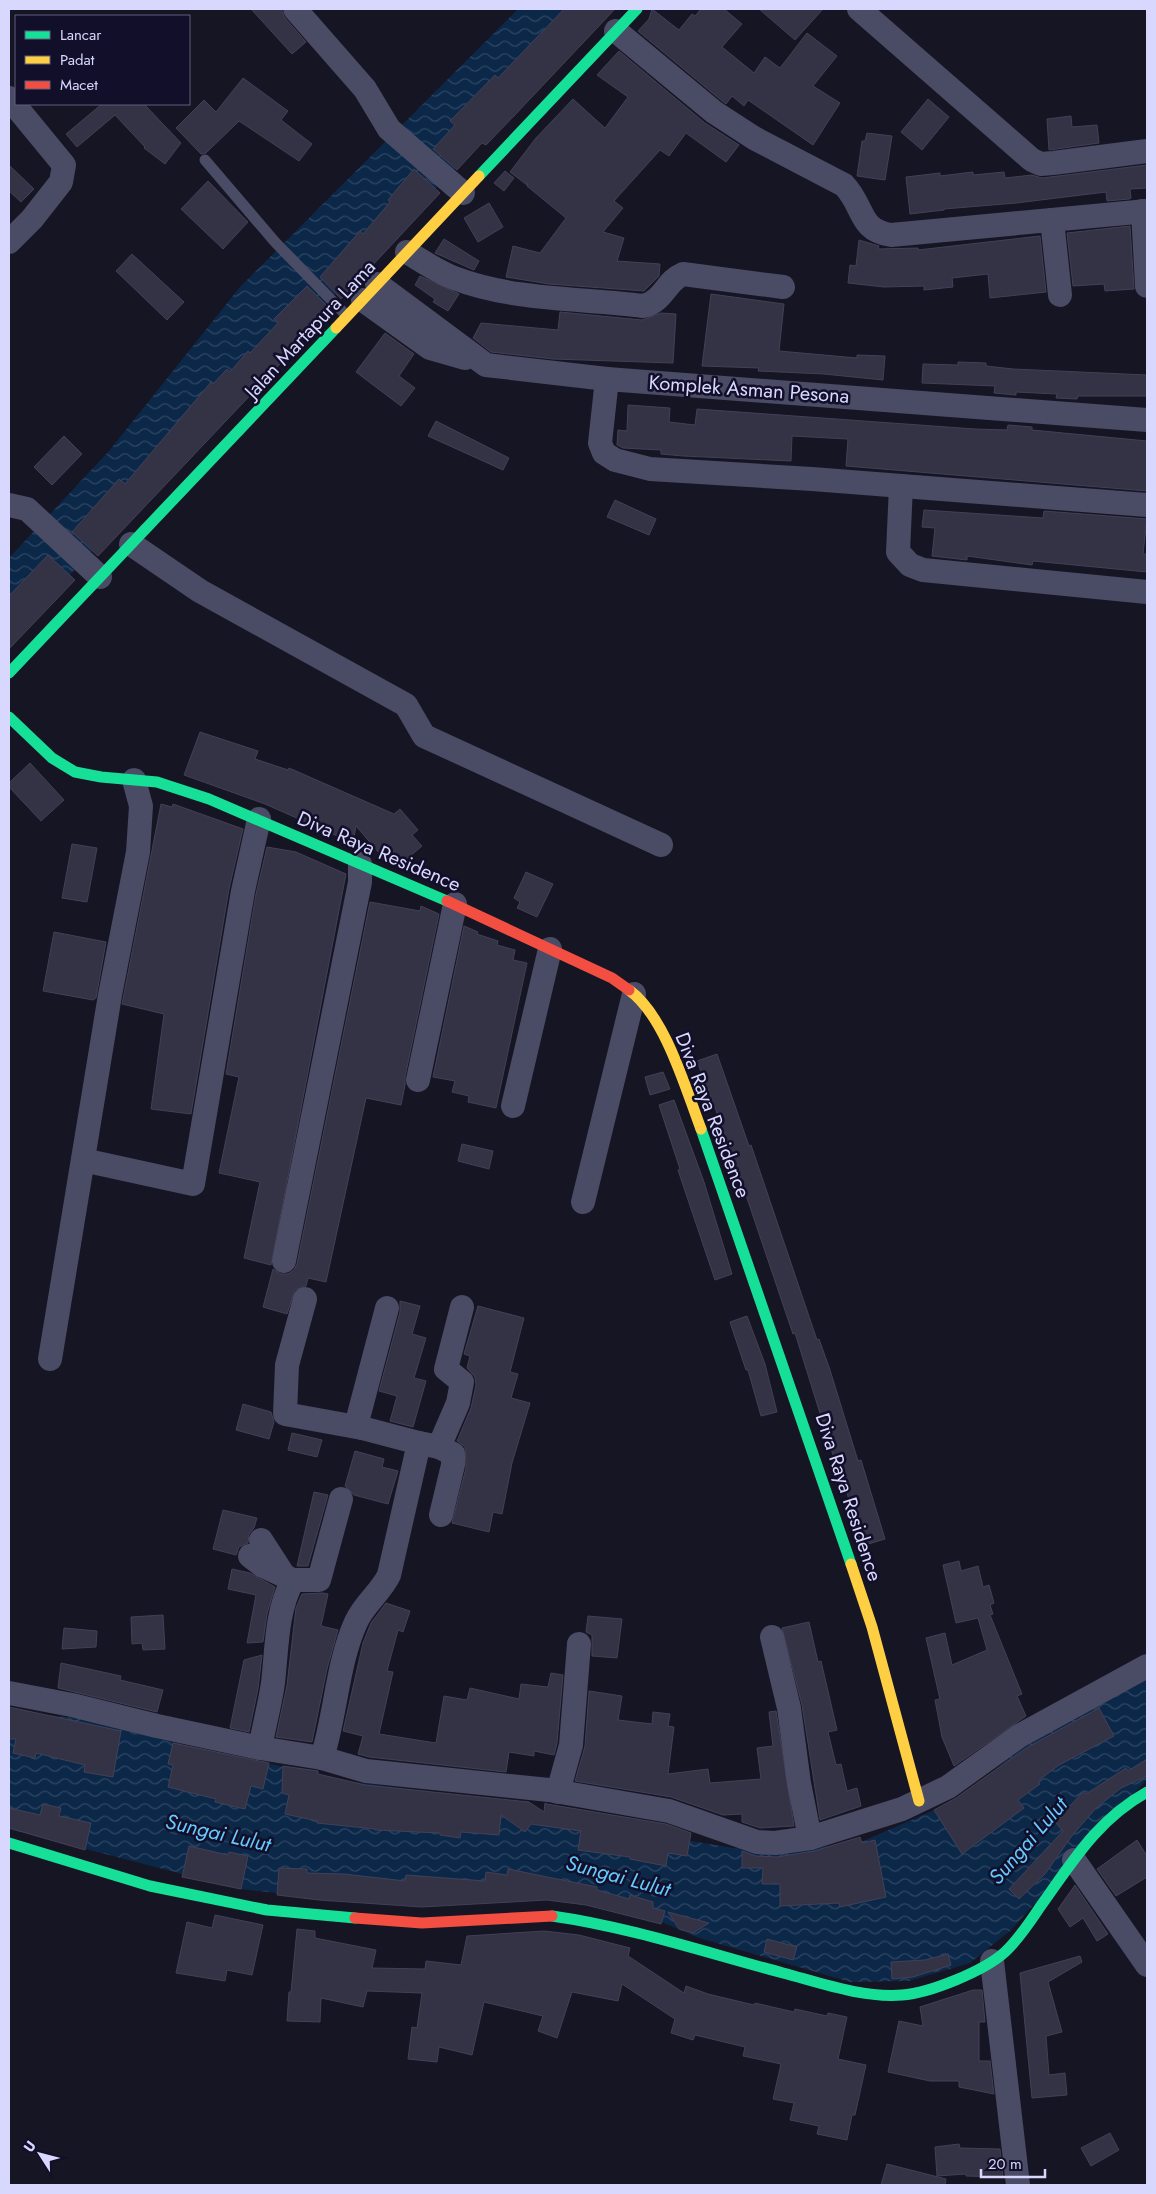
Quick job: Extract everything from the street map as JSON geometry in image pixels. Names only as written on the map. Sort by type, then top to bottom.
[{"type":"street","points":[[294,9],[365,89],[389,130],[458,190]]},
{"type":"street","name":"Jalan Martapura Lama","points":[[9,673],[92,571],[132,544],[363,300],[407,252],[458,190],[637,9]]},
{"type":"street","points":[[859,9],[1032,160],[1041,164],[1147,151]]},
{"type":"street","points":[[616,31],[714,112],[754,138],[844,186],[853,195],[867,224],[877,233],[891,235],[1145,211],[1147,286]]},
{"type":"street","points":[[9,242],[32,219],[61,182],[64,165],[13,111]]},
{"type":"street","points":[[1052,220],[1060,294]]},
{"type":"street","points":[[407,252],[452,277],[469,283],[529,296],[570,301],[643,306],[652,304],[660,298],[671,281],[683,274],[783,287]]},
{"type":"street","name":"Komplek Asman Pesona","points":[[363,300],[486,365],[607,379],[1147,420]]},
{"type":"street","points":[[607,379],[600,444],[604,453],[615,460],[650,469],[1147,505]]},
{"type":"street","points":[[901,486],[898,552],[910,565],[923,570],[1147,592]]},
{"type":"street","points":[[9,491],[22,509],[92,571]]},
{"type":"street","points":[[132,544],[200,591],[406,704],[424,736],[661,844]]},
{"type":"street","name":"Diva Raya Residence","points":[[9,717],[52,758],[75,772],[157,782],[209,799],[456,904],[612,978],[640,998],[670,1046],[708,1146],[801,1414],[872,1627],[919,1801]]},
{"type":"street","points":[[50,1358],[110,995],[138,852],[141,806],[134,780]]},
{"type":"street","points":[[83,1160],[193,1184],[242,891],[259,819]]},
{"type":"street","points":[[284,1261],[358,892],[360,864]]},
{"type":"street","points":[[418,1080],[456,904]]},
{"type":"street","points":[[512,1106],[550,949]]},
{"type":"street","points":[[584,1202],[634,994]]},
{"type":"street","points":[[305,1299],[287,1365],[285,1414],[362,1428],[429,1445],[453,1454],[453,1465],[441,1515]]},
{"type":"street","points":[[322,1758],[346,1654],[356,1622],[368,1603],[383,1587],[389,1575],[429,1445],[458,1403],[462,1382],[446,1369],[462,1307]]},
{"type":"street","points":[[362,1428],[357,1422],[387,1308]]},
{"type":"street","points":[[256,1548],[289,1578],[319,1580],[341,1499]]},
{"type":"street","points":[[260,1748],[273,1683],[274,1651],[289,1578]]},
{"type":"street","points":[[772,1637],[789,1708],[799,1784],[810,1838]]},
{"type":"street","points":[[558,1792],[571,1745],[579,1644]]},
{"type":"street","points":[[9,1693],[72,1705],[192,1734],[322,1758],[366,1771],[558,1792],[669,1811],[757,1842],[775,1843],[810,1838],[902,1809],[948,1788],[1019,1736],[1147,1666]]},
{"type":"street","points":[[9,1843],[150,1886],[267,1910],[318,1916],[422,1923],[545,1914],[582,1920],[853,1992],[901,1995],[917,1992],[966,1976],[1005,1952],[1106,1820],[1129,1802],[1147,1792]]},
{"type":"street","points":[[1074,1860],[1147,1965]]},
{"type":"street","points":[[992,1961],[1018,2185]]},
{"type":"lane","points":[[205,160],[275,242],[335,304],[363,300]]},
{"type":"water","points":[[518,9],[607,9],[202,433],[9,640],[9,558],[109,451],[240,287]]},
{"type":"water","name":"Sungai Lulut","points":[[1147,1672],[1147,1779],[1011,1930],[970,1963],[909,1981],[850,1982],[699,1938],[629,1908],[586,1896],[350,1901],[240,1889],[9,1829],[9,1711],[75,1718],[172,1742],[352,1782],[444,1793],[584,1823],[733,1848],[852,1846],[964,1797],[1048,1724]]},
{"type":"building","points":[[251,9],[281,9],[285,18],[306,42],[292,54]]},
{"type":"building","points":[[564,9],[615,9],[486,145],[482,143],[457,170],[433,149],[455,125],[450,121],[495,75],[498,78]]},
{"type":"building","points":[[652,9],[679,30],[692,14],[695,16],[701,9],[724,9],[742,24],[722,47],[754,73],[765,57],[780,68],[807,33],[837,56],[813,86],[840,103],[813,145],[748,100],[744,106],[732,96],[726,104],[638,31],[649,19]]},
{"type":"building","points":[[759,9],[823,9],[795,40]]},
{"type":"building","points":[[619,51],[705,123],[739,145],[726,162],[686,133],[669,156],[660,150],[614,201],[623,208],[603,232],[624,238],[617,261],[660,264],[659,276],[644,291],[549,284],[506,277],[513,246],[540,253],[566,218],[527,186],[528,183],[527,185],[510,172],[536,138],[573,99],[605,128],[628,97],[597,75]]},
{"type":"building","points":[[243,78],[288,111],[281,120],[312,144],[299,161],[239,121],[206,153],[201,154],[176,128],[204,100],[216,112]]},
{"type":"building","points":[[928,99],[949,117],[922,150],[901,132]]},
{"type":"building","points":[[101,105],[145,105],[181,143],[165,164],[144,148],[115,115],[77,147],[66,134]]},
{"type":"building","points":[[1071,116],[1072,127],[1097,125],[1099,143],[1049,150],[1047,119]]},
{"type":"building","points":[[867,133],[892,136],[885,180],[857,176],[862,141],[865,141]]},
{"type":"building","points":[[9,165],[34,189],[21,202],[9,191]]},
{"type":"building","points":[[1147,165],[1147,188],[1130,189],[1131,198],[1129,199],[1107,201],[1106,192],[910,214],[906,177],[940,173],[940,176],[973,172],[973,175],[1004,172],[1005,178],[1032,175],[1042,178]]},
{"type":"building","points":[[414,169],[440,193],[341,299],[320,277],[360,231],[363,234]]},
{"type":"building","points":[[505,171],[514,178],[504,191],[494,183]]},
{"type":"building","points":[[208,181],[248,222],[223,249],[181,209]]},
{"type":"building","points":[[489,203],[503,227],[478,242],[464,218]]},
{"type":"building","points":[[1130,226],[1134,289],[1105,291],[1104,284],[1073,286],[1067,233]]},
{"type":"building","points":[[1040,236],[1046,292],[990,298],[988,274],[952,278],[953,287],[924,290],[924,286],[884,287],[848,283],[850,265],[856,266],[859,240],[879,246],[878,249],[918,248],[918,250]]},
{"type":"building","points":[[444,239],[479,261],[474,270],[435,253]]},
{"type":"building","points":[[132,254],[184,302],[167,320],[116,271]]},
{"type":"building","points":[[420,276],[459,294],[448,311],[433,302],[435,299],[415,285]]},
{"type":"building","points":[[307,286],[331,310],[98,556],[72,532],[119,479],[125,484],[211,382],[213,384],[227,369],[230,372],[248,351],[250,353],[278,323],[274,319]]},
{"type":"building","points":[[711,294],[784,304],[779,351],[857,358],[857,355],[885,356],[883,380],[824,374],[758,371],[759,368],[702,366]]},
{"type":"building","points":[[560,312],[642,320],[661,313],[676,314],[673,363],[553,359],[491,352],[473,338],[481,323],[558,330]]},
{"type":"building","points":[[385,333],[414,354],[399,376],[415,388],[401,406],[356,372]]},
{"type":"building","points":[[958,362],[986,363],[986,366],[1013,369],[1147,375],[1147,396],[1078,396],[1077,399],[1056,398],[1057,394],[1016,392],[1016,395],[994,393],[995,386],[922,383],[923,364],[958,365]]},
{"type":"building","points":[[628,405],[670,408],[669,422],[695,425],[697,409],[975,429],[1007,430],[1008,425],[1032,427],[1032,430],[1147,441],[1147,491],[846,466],[848,439],[792,436],[791,461],[683,456],[661,454],[661,450],[623,448],[617,445],[618,430],[627,431]]},
{"type":"building","points":[[436,421],[509,458],[503,470],[428,436]]},
{"type":"building","points":[[64,436],[82,454],[52,485],[34,467]]},
{"type":"building","points":[[615,500],[656,519],[649,535],[607,517]]},
{"type":"building","points":[[924,510],[1043,518],[1044,511],[1147,519],[1143,554],[1147,554],[1147,572],[1033,561],[1032,565],[967,556],[967,560],[932,556],[935,528],[922,527]]},
{"type":"building","points":[[48,555],[75,580],[9,649],[9,596]]},
{"type":"building","points":[[200,732],[258,751],[255,759],[288,770],[289,768],[394,814],[400,809],[418,830],[412,835],[422,846],[401,864],[388,856],[380,854],[356,826],[353,843],[265,804],[184,775]]},
{"type":"building","points":[[30,763],[64,800],[41,821],[9,787],[9,783]]},
{"type":"building","points":[[161,804],[172,807],[173,804],[243,829],[229,889],[191,1114],[151,1109],[164,1014],[122,1004]]},
{"type":"building","points":[[72,844],[97,848],[87,902],[62,898]]},
{"type":"building","points":[[267,847],[296,852],[346,874],[271,1265],[244,1258],[260,1182],[219,1173],[239,1077],[226,1074],[256,894]]},
{"type":"building","points":[[526,872],[553,884],[537,917],[517,908],[520,902],[514,898]]},
{"type":"building","points":[[370,902],[420,911],[421,906],[439,914],[405,1077],[401,1105],[366,1098],[326,1282],[308,1278],[306,1286],[295,1290],[287,1314],[263,1307],[273,1269],[281,1274],[288,1274],[294,1270],[297,1264]]},
{"type":"building","points":[[464,926],[478,932],[477,934],[498,941],[497,945],[515,950],[513,960],[527,963],[496,1108],[468,1102],[469,1096],[452,1092],[455,1081],[433,1077]]},
{"type":"building","points":[[54,932],[106,942],[96,998],[93,1000],[43,991]]},
{"type":"building","points":[[717,1054],[749,1146],[751,1145],[817,1340],[819,1339],[830,1370],[858,1461],[861,1460],[885,1539],[862,1546],[836,1454],[833,1455],[795,1333],[793,1334],[727,1139],[697,1061]]},
{"type":"building","points":[[663,1072],[670,1089],[650,1095],[645,1077]]},
{"type":"building","points":[[674,1100],[704,1182],[732,1274],[715,1280],[678,1170],[680,1169],[659,1105]]},
{"type":"building","points":[[462,1144],[493,1151],[489,1169],[458,1161]]},
{"type":"building","points":[[400,1301],[420,1306],[412,1334],[426,1338],[414,1378],[426,1381],[413,1427],[390,1421],[397,1396],[379,1391],[400,1312]]},
{"type":"building","points":[[478,1306],[524,1318],[510,1372],[518,1374],[511,1398],[530,1403],[512,1463],[502,1514],[493,1512],[489,1532],[452,1523],[466,1468],[465,1447],[457,1441],[471,1408],[476,1385],[475,1377],[467,1368],[470,1356],[464,1354]]},
{"type":"building","points":[[747,1316],[765,1364],[777,1412],[761,1416],[748,1370],[746,1370],[730,1322]]},
{"type":"building","points":[[243,1404],[271,1412],[274,1422],[269,1439],[236,1430]]},
{"type":"building","points":[[292,1433],[322,1440],[317,1457],[288,1450]]},
{"type":"building","points":[[355,1451],[384,1459],[382,1467],[398,1471],[388,1504],[354,1495],[345,1486]]},
{"type":"building","points":[[314,1492],[328,1495],[308,1566],[297,1566]]},
{"type":"building","points":[[223,1510],[257,1518],[254,1528],[249,1534],[248,1543],[239,1547],[236,1555],[213,1549]]},
{"type":"building","points":[[959,1561],[961,1571],[978,1566],[983,1587],[989,1585],[994,1603],[990,1605],[993,1614],[990,1615],[1022,1694],[1017,1696],[1026,1716],[954,1766],[942,1737],[935,1700],[940,1699],[926,1638],[945,1633],[952,1665],[987,1650],[978,1618],[956,1623],[943,1565]]},
{"type":"building","points":[[232,1569],[250,1573],[275,1587],[267,1614],[263,1642],[247,1643],[256,1595],[228,1589]]},
{"type":"building","points":[[302,1594],[328,1594],[321,1626],[338,1630],[327,1669],[312,1742],[276,1737],[287,1685],[296,1608]]},
{"type":"building","points":[[386,1603],[410,1611],[403,1632],[398,1630],[387,1671],[393,1672],[379,1734],[436,1743],[444,1696],[467,1700],[470,1688],[519,1699],[521,1684],[548,1687],[551,1673],[563,1675],[557,1743],[554,1755],[534,1751],[534,1756],[509,1752],[506,1772],[369,1757],[358,1754],[363,1736],[343,1731],[363,1643],[371,1623]]},
{"type":"building","points":[[163,1615],[165,1649],[143,1650],[142,1643],[132,1644],[131,1617]]},
{"type":"building","points":[[588,1616],[622,1619],[617,1658],[592,1656],[592,1635],[586,1632]]},
{"type":"building","points":[[809,1622],[818,1662],[821,1661],[837,1730],[828,1732],[836,1765],[841,1764],[847,1791],[857,1788],[861,1806],[820,1820],[802,1705],[782,1628]]},
{"type":"building","points":[[64,1628],[97,1631],[96,1647],[62,1649]]},
{"type":"building","points":[[262,1655],[258,1689],[249,1732],[230,1728],[244,1660]]},
{"type":"building","points":[[61,1663],[121,1676],[120,1680],[163,1690],[157,1712],[58,1688]]},
{"type":"building","points":[[589,1691],[622,1696],[618,1720],[652,1724],[653,1712],[670,1714],[668,1726],[674,1727],[668,1774],[708,1769],[710,1783],[761,1779],[757,1748],[773,1746],[769,1712],[776,1711],[794,1826],[760,1828],[742,1822],[742,1814],[723,1815],[671,1797],[575,1781],[585,1746]]},
{"type":"building","points":[[9,1707],[121,1731],[113,1777],[84,1772],[85,1765],[36,1753],[35,1758],[13,1753],[16,1739],[9,1739]]},
{"type":"building","points":[[1099,1708],[1114,1736],[1059,1765],[1038,1781],[1040,1784],[1018,1800],[1024,1808],[962,1854],[934,1810],[956,1798],[1026,1748]]},
{"type":"building","points":[[173,1743],[269,1763],[263,1789],[251,1786],[245,1809],[215,1802],[216,1799],[168,1787],[173,1765],[168,1764]]},
{"type":"building","points":[[1147,1759],[1147,1776],[1121,1788],[1096,1808],[1071,1837],[1045,1874],[1019,1899],[1009,1889],[1063,1831],[1055,1822],[1084,1791],[1086,1794],[1126,1768],[1128,1771]]},
{"type":"building","points":[[283,1766],[318,1771],[318,1774],[365,1785],[529,1802],[544,1812],[545,1803],[666,1824],[691,1833],[687,1856],[668,1853],[666,1866],[630,1859],[630,1857],[578,1850],[581,1831],[531,1824],[525,1832],[501,1815],[499,1835],[461,1832],[460,1838],[440,1835],[440,1833],[375,1830],[317,1823],[317,1821],[285,1814],[289,1795],[282,1793]]},
{"type":"building","points":[[43,1804],[61,1808],[59,1816],[91,1823],[85,1850],[9,1828],[9,1808],[40,1815]]},
{"type":"building","points":[[860,1837],[862,1843],[875,1840],[886,1897],[840,1907],[839,1903],[780,1906],[780,1884],[762,1884],[763,1868],[742,1868],[742,1851],[756,1856],[777,1857],[814,1851]]},
{"type":"building","points":[[1137,1840],[1147,1856],[1147,1877],[1116,1896],[1097,1869]]},
{"type":"building","points":[[189,1846],[228,1855],[229,1852],[248,1856],[241,1889],[182,1877]]},
{"type":"building","points":[[279,1868],[307,1869],[307,1873],[344,1874],[405,1881],[406,1875],[485,1881],[486,1872],[507,1875],[508,1869],[597,1887],[597,1890],[629,1899],[630,1895],[653,1902],[653,1908],[665,1911],[661,1924],[586,1905],[547,1900],[422,1907],[319,1900],[277,1895]]},
{"type":"building","points":[[1075,1885],[1108,1934],[1097,1941],[1083,1918],[1070,1927],[1058,1909]]},
{"type":"building","points":[[668,1912],[709,1923],[693,1933],[679,1929]]},
{"type":"building","points":[[215,1915],[263,1925],[252,1975],[227,1970],[225,1981],[176,1973],[187,1922],[212,1928]]},
{"type":"building","points":[[297,1929],[315,1931],[315,1938],[376,1950],[372,1968],[425,1969],[426,1961],[461,1965],[467,1936],[544,1931],[579,1935],[630,1948],[628,1956],[684,1993],[686,1986],[708,1994],[754,2005],[755,2003],[794,2012],[795,2009],[827,2016],[828,2013],[847,2017],[838,2059],[866,2065],[855,2115],[852,2115],[847,2140],[817,2134],[819,2126],[790,2120],[794,2103],[773,2099],[781,2064],[743,2056],[745,2047],[695,2035],[693,2040],[671,2033],[675,2019],[622,1984],[618,2001],[572,1992],[557,2038],[538,2031],[543,2016],[484,2002],[472,2055],[439,2047],[437,2062],[408,2059],[412,2027],[417,2028],[422,1993],[367,1991],[363,2007],[321,1998],[320,2022],[287,2021]]},
{"type":"building","points":[[767,1939],[797,1947],[793,1960],[764,1952]]},
{"type":"building","points":[[948,1954],[951,1965],[913,1977],[892,1979],[891,1962],[925,1960]]},
{"type":"building","points":[[1080,1956],[1082,1962],[1048,1982],[1062,2032],[1046,2036],[1049,2075],[1065,2073],[1067,2095],[1032,2098],[1020,1973]]},
{"type":"building","points":[[973,1990],[982,1990],[985,2022],[979,2022],[979,2061],[990,2061],[994,2094],[959,2087],[959,2081],[930,2081],[888,2072],[899,2021],[923,2026],[920,2007]]},
{"type":"building","points":[[1110,2133],[1119,2150],[1091,2166],[1081,2148]]},
{"type":"building","points":[[959,2144],[960,2148],[1000,2149],[1003,2177],[966,2176],[966,2174],[937,2176],[935,2147]]},
{"type":"building","points":[[887,2164],[946,2179],[945,2185],[881,2185]]},
{"type":"traffic: fast","points":[[479,176],[637,9]]},
{"type":"traffic: fast","points":[[9,673],[336,328]]},
{"type":"traffic: fast","points":[[9,717],[52,758],[75,772],[101,777],[157,782],[209,799],[447,901]]},
{"type":"traffic: fast","points":[[701,1129],[851,1564]]},
{"type":"traffic: fast","points":[[552,1916],[639,1934],[842,1989],[887,1995],[914,1993],[956,1980],[984,1966],[1005,1952],[1015,1942],[1087,1843],[1114,1815],[1147,1792]]},
{"type":"traffic: fast","points":[[9,1843],[150,1886],[267,1910],[355,1918]]},
{"type":"traffic: slow","points":[[336,328],[479,176]]},
{"type":"traffic: slow","points":[[629,990],[642,1002],[663,1034],[681,1073],[701,1129]]},
{"type":"traffic: slow","points":[[851,1564],[872,1627],[919,1801]]},
{"type":"traffic: jam","points":[[447,901],[612,978],[629,990]]},
{"type":"traffic: jam","points":[[355,1918],[422,1923],[552,1916]]}]
